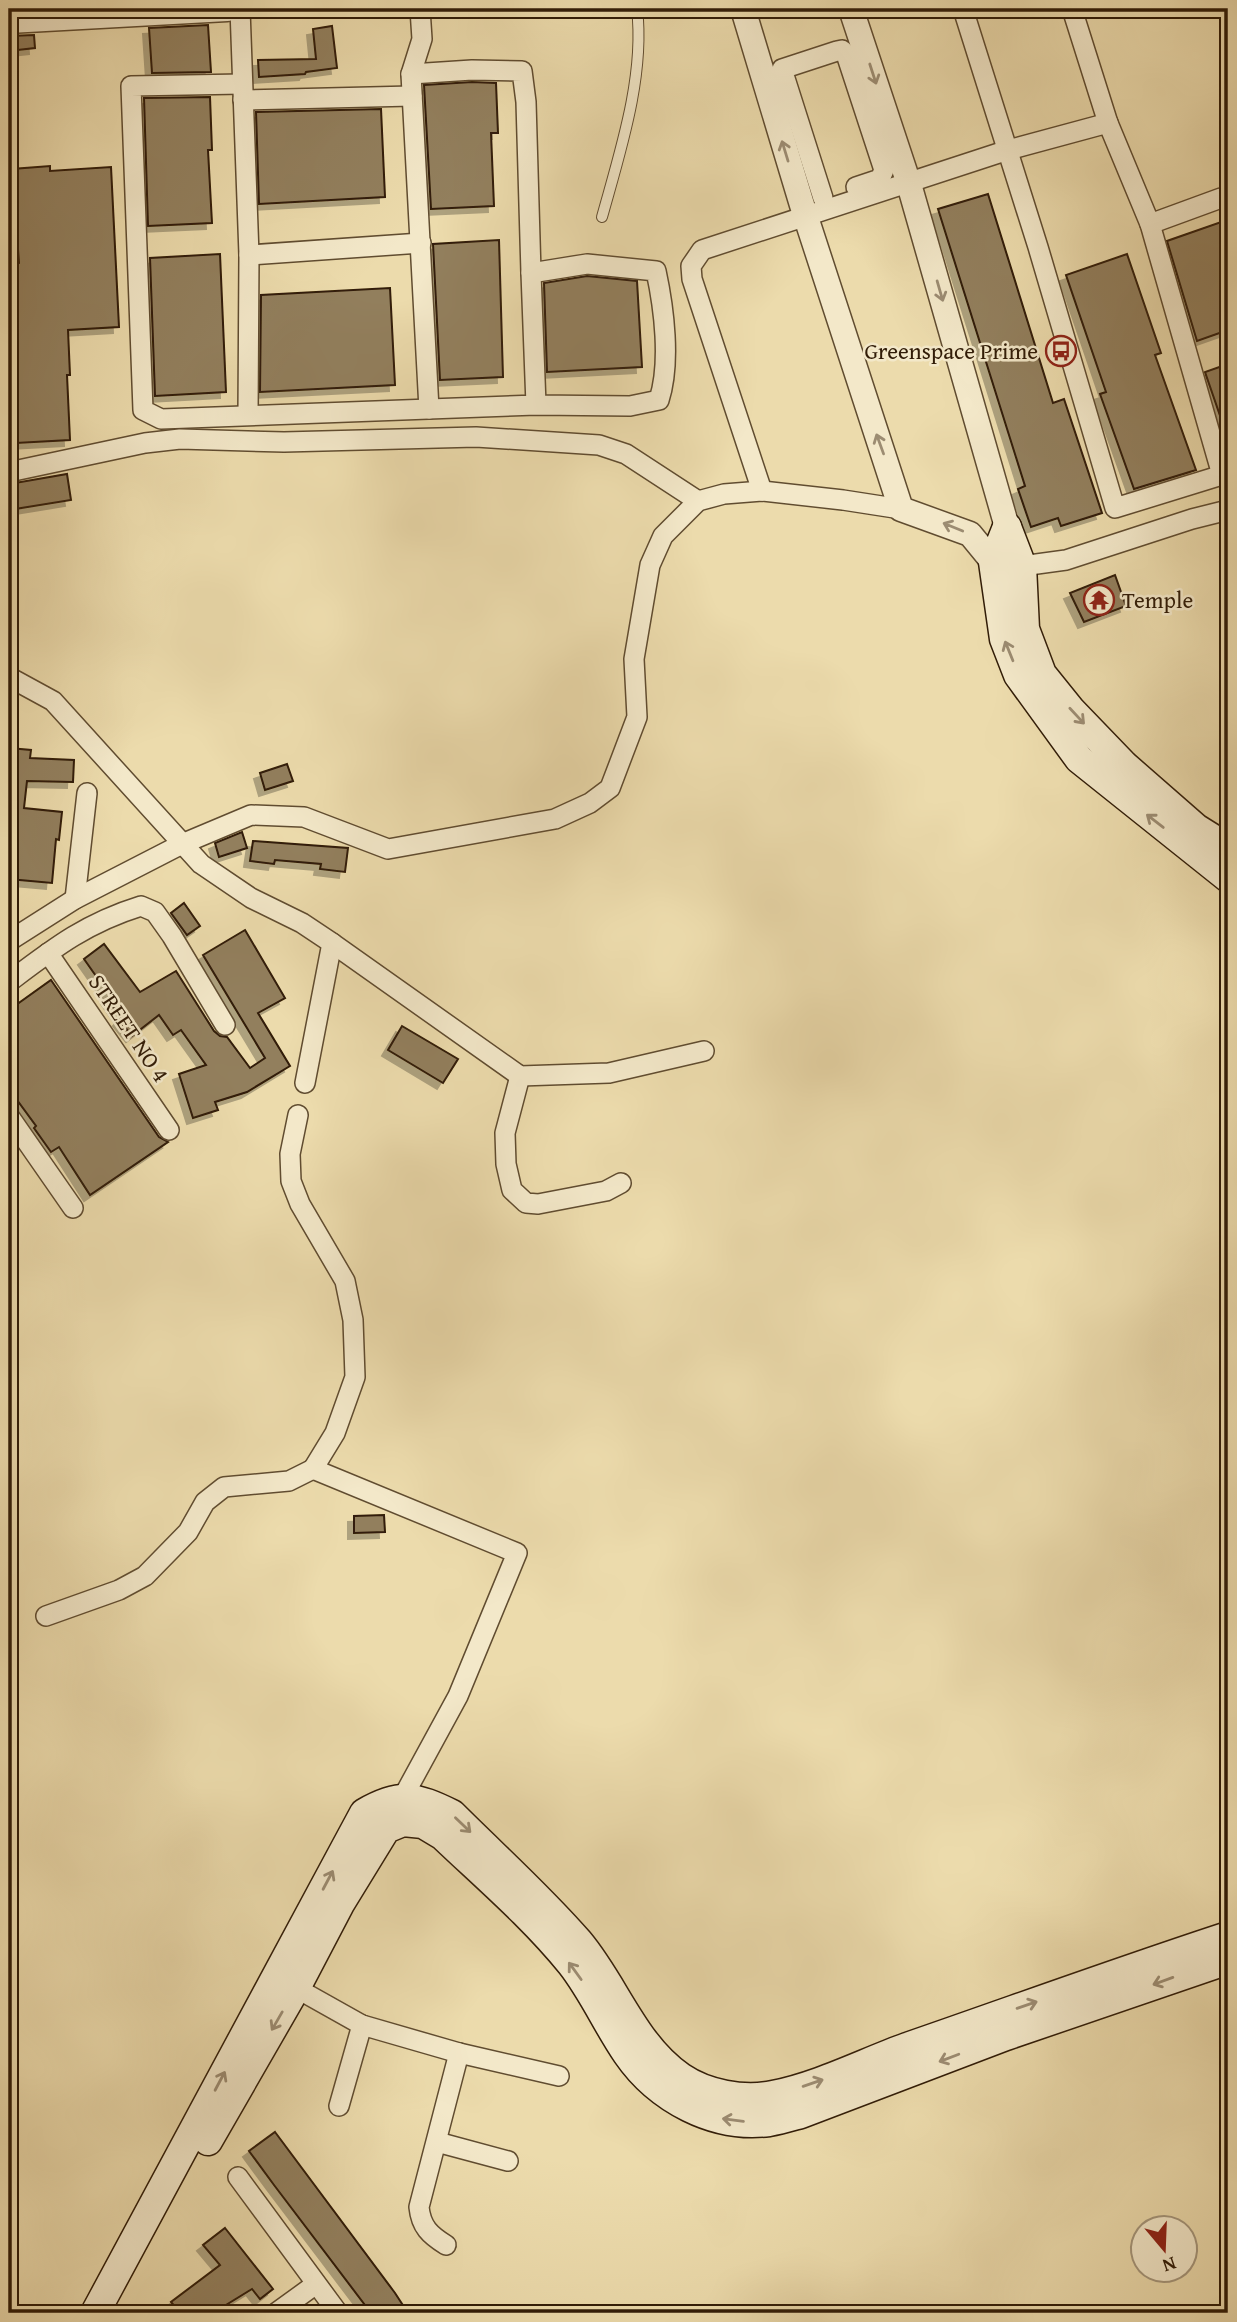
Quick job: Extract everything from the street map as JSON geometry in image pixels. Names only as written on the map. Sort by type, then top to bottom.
[{"type":"main road","points":[[1007,527],[993,562],[1004,639],[1018,675],[1079,759],[1228,878]]},
{"type":"main road","points":[[1007,527],[1021,566],[1025,629],[1042,674],[1071,710],[1124,765],[1196,828],[1228,848]]},
{"type":"main road","points":[[116,2313],[202,2134],[363,1813],[381,1803],[402,1797],[425,1801],[452,1814],[547,1908],[607,1979],[649,2082],[681,2103],[708,2116],[735,2121],[768,2122],[800,2114],[1006,2036],[1228,1959]]},
{"type":"main road","points":[[95,2313],[202,2134],[296,1988],[340,1904],[386,1829],[403,1822],[423,1824],[443,1836],[492,1882],[571,1964],[634,2044],[653,2052],[681,2077],[709,2091],[738,2096],[771,2096],[812,2084],[1000,2014],[1228,1936]]},
{"type":"street","points":[[9,21],[72,13],[228,9]]},
{"type":"street","points":[[240,9],[249,255],[247,415]]},
{"type":"street","points":[[420,9],[422,39],[411,74],[429,409]]},
{"type":"street","points":[[743,9],[810,206],[901,509]]},
{"type":"street","points":[[851,9],[909,184],[1007,527]]},
{"type":"street","points":[[962,9],[1008,150],[1115,508],[1222,475],[1150,224],[1108,123],[1072,9]]},
{"type":"street","points":[[762,491],[697,298],[691,266],[702,250],[880,179],[884,170],[846,54],[842,50],[782,69],[810,206]]},
{"type":"street","points":[[411,74],[472,70],[522,71],[526,102],[536,405]]},
{"type":"street","points":[[412,96],[131,86],[143,410],[161,419],[536,405],[630,406],[659,400],[663,386],[663,300],[656,271],[587,264],[531,273]]},
{"type":"street","points":[[810,206],[909,184],[1008,150],[1108,123]]},
{"type":"street","points":[[1150,224],[1221,198],[1228,200]]},
{"type":"street","points":[[249,255],[421,243]]},
{"type":"street","points":[[9,472],[145,443],[180,439],[284,442],[497,438],[598,445],[626,454],[698,501]]},
{"type":"street","points":[[9,941],[75,899],[182,844],[251,815],[304,817],[388,849],[555,820],[590,803],[610,788],[637,717],[634,659],[650,565],[663,536],[698,501],[724,494],[762,491],[901,509],[970,534],[993,562],[1021,566],[1066,560],[1228,510]]},
{"type":"street","points":[[9,677],[53,701],[201,864],[251,898],[302,923],[520,1076],[609,1073],[704,1051]]},
{"type":"street","points":[[75,899],[87,793]]},
{"type":"street","points":[[9,982],[76,933],[114,914],[141,906],[155,912],[172,936],[225,1026]]},
{"type":"street","points":[[305,1083],[332,943]]},
{"type":"street","name":"STREET NO 4","points":[[48,953],[169,1130]]},
{"type":"street","points":[[520,1076],[505,1133],[506,1164],[512,1190],[526,1203],[538,1205],[606,1191],[621,1183]]},
{"type":"street","points":[[46,1616],[119,1590],[145,1576],[188,1532],[205,1502],[224,1487],[289,1481],[313,1469],[335,1433],[355,1377],[353,1320],[345,1281],[300,1204],[291,1181],[290,1154],[298,1115]]},
{"type":"street","points":[[9,1116],[73,1208]]},
{"type":"street","points":[[313,1469],[517,1553],[458,1696],[402,1797]]},
{"type":"street","points":[[296,1988],[362,2025],[459,2053],[559,2076]]},
{"type":"street","points":[[339,2106],[362,2025]]},
{"type":"street","points":[[446,2245],[429,2235],[420,2221],[419,2207],[459,2053]]},
{"type":"street","points":[[437,2142],[508,2161]]},
{"type":"street","points":[[238,2177],[338,2313]]},
{"type":"street","points":[[276,2313],[316,2284]]},
{"type":"lane","points":[[602,217],[638,68],[637,9]]},
{"type":"building","points":[[208,25],[211,72],[152,73],[149,28]]},
{"type":"building","points":[[332,26],[337,68],[305,74],[259,77],[258,60],[316,59],[313,29]]},
{"type":"building","points":[[34,35],[35,48],[9,51],[9,36]]},
{"type":"building","points":[[496,83],[498,133],[491,133],[494,206],[431,209],[424,85]]},
{"type":"building","points":[[210,97],[212,150],[208,150],[212,223],[148,226],[144,98]]},
{"type":"building","points":[[381,109],[385,197],[259,204],[256,112]]},
{"type":"building","points":[[50,166],[50,171],[111,167],[119,327],[68,330],[70,440],[16,443],[13,351],[17,351],[12,264],[19,263],[12,169]]},
{"type":"building","points":[[988,194],[1053,403],[1064,399],[1102,513],[1061,526],[1058,518],[1031,527],[1018,489],[1025,486],[938,209]]},
{"type":"building","points":[[1224,221],[1228,234],[1228,330],[1197,341],[1167,241]]},
{"type":"building","points":[[499,240],[503,377],[440,380],[433,244]]},
{"type":"building","points":[[220,254],[226,392],[155,396],[150,258]]},
{"type":"building","points":[[1127,254],[1161,353],[1155,355],[1196,470],[1134,489],[1100,394],[1106,392],[1066,275]]},
{"type":"building","points":[[587,276],[637,281],[642,367],[547,372],[544,283]]},
{"type":"building","points":[[390,288],[395,385],[260,392],[261,295]]},
{"type":"building","points":[[1228,364],[1228,433],[1226,433],[1205,372]]},
{"type":"building","points":[[67,474],[71,500],[9,510],[9,484]]},
{"type":"building","name":"Temple","points":[[1115,575],[1126,606],[1084,622],[1070,593]]},
{"type":"building","points":[[9,748],[31,750],[30,758],[74,760],[73,782],[27,781],[24,808],[62,812],[59,840],[56,839],[52,883],[9,879]]},
{"type":"building","points":[[287,764],[293,781],[265,790],[260,773]]},
{"type":"building","points":[[242,832],[247,848],[219,857],[215,843]]},
{"type":"building","points":[[253,841],[348,848],[345,872],[320,869],[321,864],[250,861]]},
{"type":"building","points":[[184,903],[200,926],[187,935],[171,913]]},
{"type":"building","points":[[245,930],[285,998],[258,1013],[290,1066],[247,1092],[215,1102],[218,1110],[193,1118],[179,1074],[206,1065],[181,1030],[173,1035],[159,1015],[132,1036],[119,1020],[121,1018],[107,998],[110,996],[84,959],[104,944],[140,992],[176,971],[214,1031],[227,1037],[250,1068],[265,1058],[203,955]]},
{"type":"building","points":[[51,980],[159,1137],[168,1142],[90,1195],[59,1147],[51,1152],[9,1089],[9,1010]]},
{"type":"building","points":[[402,1026],[458,1059],[443,1083],[388,1050]]},
{"type":"building","points":[[384,1515],[385,1532],[354,1533],[354,1516]]},
{"type":"building","points":[[275,2132],[408,2313],[371,2313],[249,2151]]},
{"type":"building","points":[[225,2228],[273,2289],[260,2299],[252,2289],[226,2305],[232,2313],[180,2313],[171,2302],[220,2265],[203,2245]]},
{"type":"place","name":"Greenspace Prime","points":[[1061,351]]},
{"type":"place","name":"Temple","points":[[1099,600]]}]
